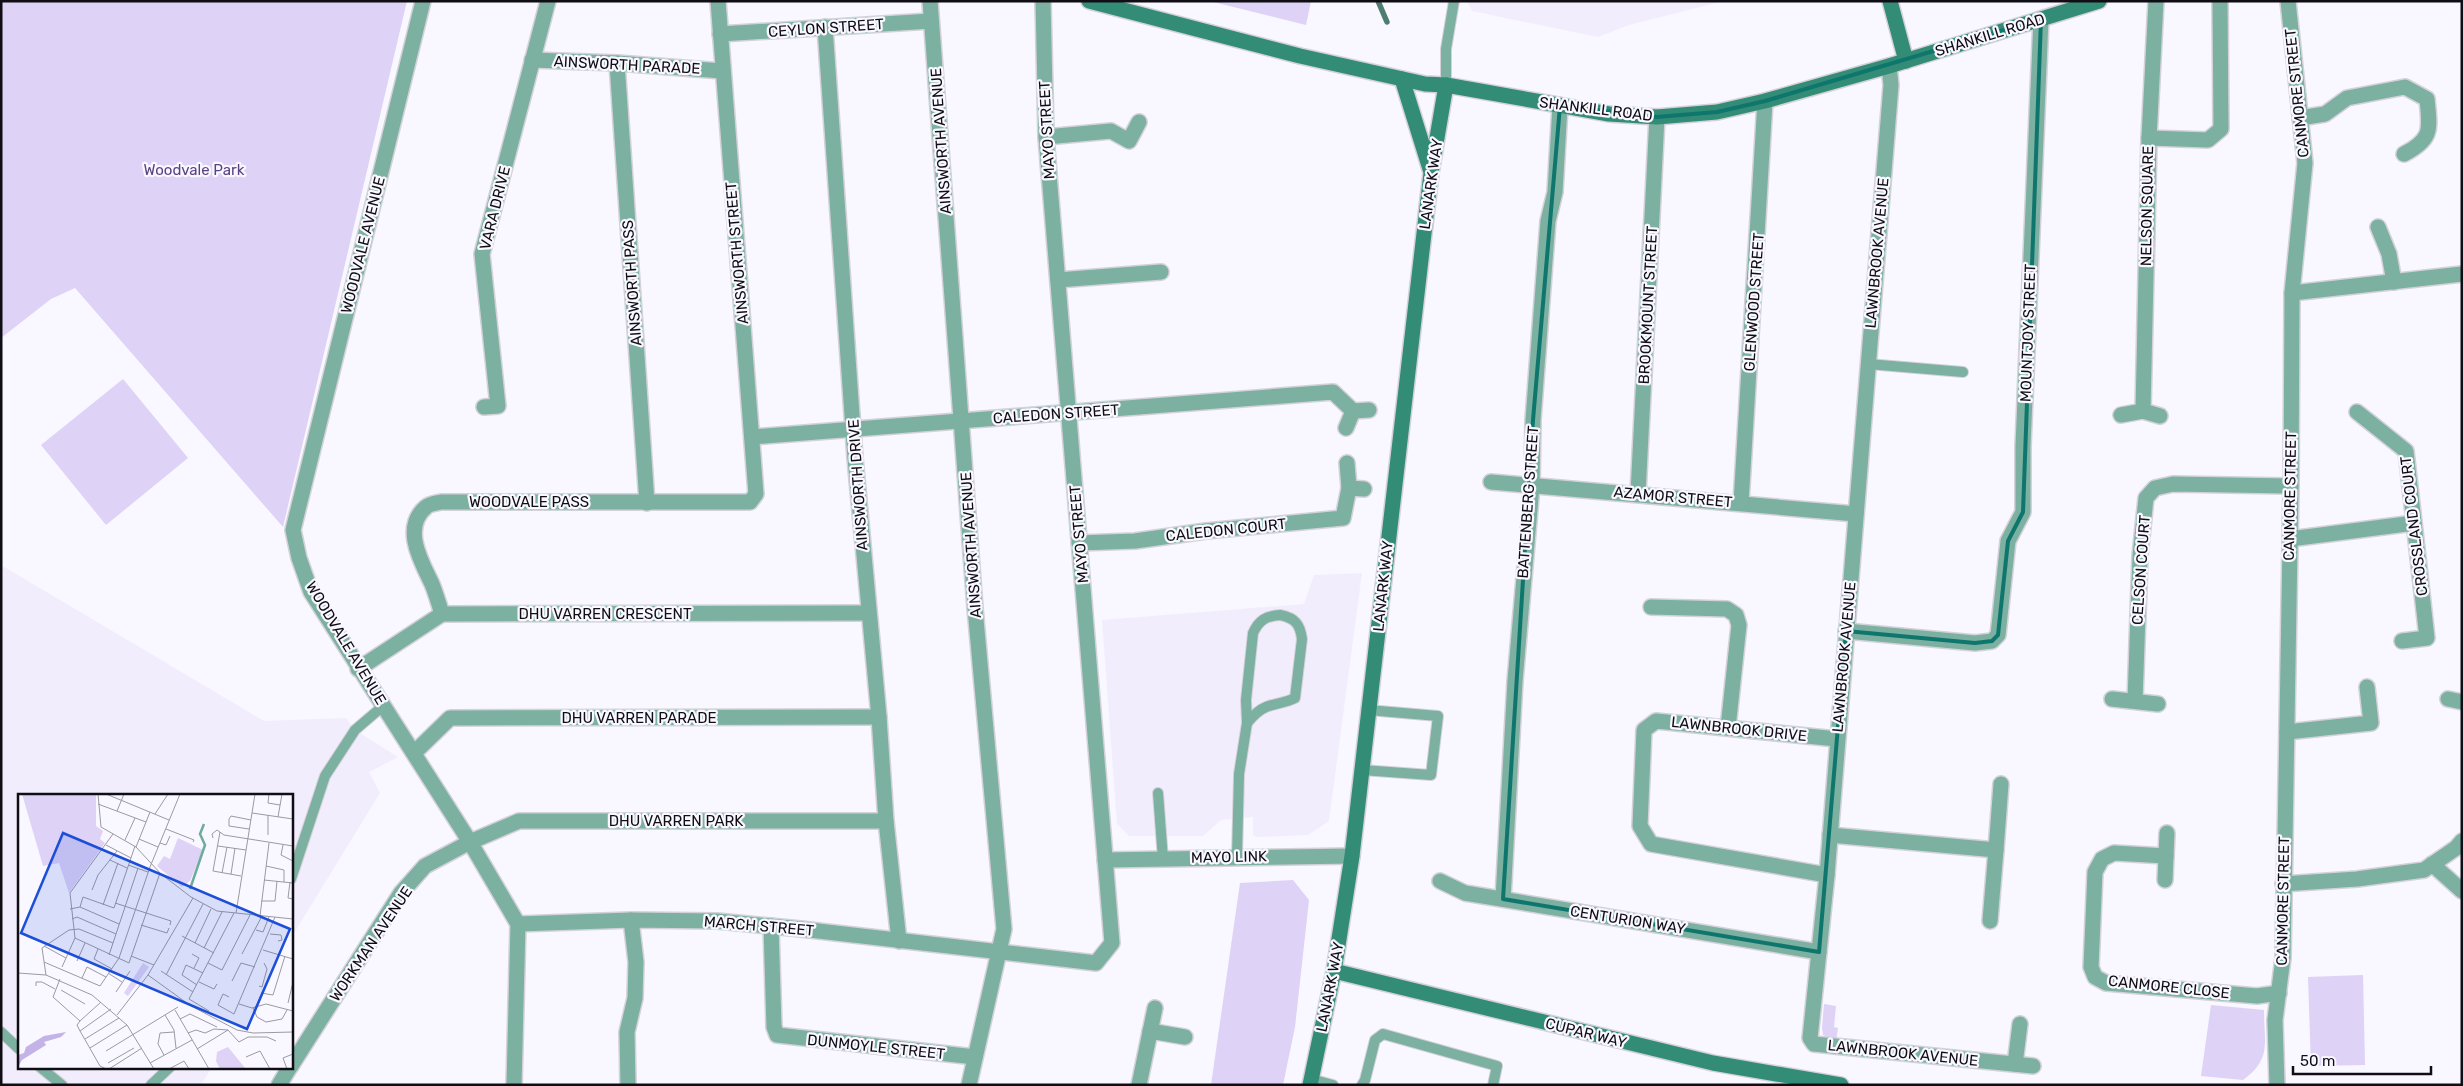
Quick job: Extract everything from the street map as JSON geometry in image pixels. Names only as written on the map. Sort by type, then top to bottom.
[{"type":"street","name":"WOODVALE AVENUE","points":[[423,1],[293,530],[299,558],[311,592],[358,669],[470,842],[518,924]]},
{"type":"street","name":"VARA DRIVE","points":[[484,407],[498,406],[482,254],[548,1]]},
{"type":"street","name":"AINSWORTH STREET","points":[[718,1],[756,494],[750,502]]},
{"type":"street","name":"AINSWORTH AVENUE","points":[[930,1],[976,608],[1004,929],[969,1085]]},
{"type":"street","name":"MAYO STREET","points":[[999,951],[1096,963],[1112,943],[1046,137],[1043,1]]},
{"type":"street","name":"SHANKILL ROAD","points":[[1090,1],[1300,56],[1402,78],[1609,114],[1657,117],[1717,112],[1766,101],[1906,61],[2099,1]]},
{"type":"street","points":[[1890,1],[1906,61]]},
{"type":"street","name":"NELSON SQUARE","points":[[2143,411],[2149,138],[2156,1]]},
{"type":"street","points":[[2149,138],[2208,140],[2220,129],[2220,1]]},
{"type":"street","name":"CANMORE STREET","points":[[2277,1085],[2275,1020],[2283,958],[2291,486],[2292,293],[2305,163],[2288,1]]},
{"type":"street","name":"MOUNTJOY STREET","points":[[1846,631],[1975,643],[1992,641],[1998,635],[2008,541],[2023,512],[2023,446],[2041,19]]},
{"type":"street","name":"CEYLON STREET","points":[[720,34],[931,21]]},
{"type":"street","name":"AINSWORTH DRIVE","points":[[825,27],[853,429],[868,613],[879,717],[886,821],[899,941]]},
{"type":"street","name":"AINSWORTH PARADE","points":[[532,60],[617,62],[722,71]]},
{"type":"street","name":"AINSWORTH PASS","points":[[617,62],[647,503]]},
{"type":"street","name":"LAWNBROOK AVENUE","points":[[1889,66],[1891,85],[1830,835],[1809,1030],[1810,1038],[1814,1044],[2034,1066]]},
{"type":"street","points":[[1402,78],[1414,110],[1431,173]]},
{"type":"street","name":"LANARK WAY","points":[[1311,1082],[1334,971],[1352,856],[1431,173],[1446,85]]},
{"type":"street","points":[[2300,118],[2325,114],[2347,98],[2405,87],[2427,99],[2430,130],[2420,146],[2404,154]]},
{"type":"street","name":"GLENWOOD STREET","points":[[1741,503],[1766,101]]},
{"type":"street","name":"BATTENBERG STREET","points":[[1503,899],[1515,681],[1532,486],[1533,420],[1548,221],[1555,192],[1560,106]]},
{"type":"street","name":"BROOKMOUNT STREET","points":[[1638,494],[1657,117]]},
{"type":"street","points":[[1046,137],[1111,130],[1129,141],[1139,122]]},
{"type":"street","points":[[2378,227],[2389,254],[2394,282]]},
{"type":"street","points":[[1058,280],[1161,272]]},
{"type":"street","points":[[2292,293],[2462,274]]},
{"type":"street","name":"CALEDON STREET","points":[[752,437],[1333,392],[1353,411]]},
{"type":"street","points":[[1346,428],[1353,411],[1369,410]]},
{"type":"street","points":[[2121,415],[2143,411],[2160,416]]},
{"type":"street","name":"CROSSLAND COURT","points":[[2357,412],[2406,451],[2427,638],[2402,641]]},
{"type":"street","name":"CALEDON COURT","points":[[1079,543],[1135,541],[1206,531],[1343,518],[1356,488],[1347,464]]},
{"type":"street","name":"AZAMOR STREET","points":[[1491,482],[1856,514]]},
{"type":"street","name":"CELSON COURT","points":[[2134,701],[2140,556],[2146,498],[2155,488],[2173,484],[2291,486]]},
{"type":"street","name":"WOODVALE PASS","points":[[442,614],[433,586],[418,555],[414,535],[418,518],[426,507],[441,502],[750,502]]},
{"type":"street","points":[[2290,539],[2414,523]]},
{"type":"street","points":[[1651,607],[1727,609],[1736,615],[1738,625],[1728,728]]},
{"type":"street","name":"DHU VARREN CRESCENT","points":[[442,614],[868,613]]},
{"type":"street","points":[[358,669],[442,614]]},
{"type":"street","points":[[2287,732],[2371,723],[2367,687]]},
{"type":"street","points":[[2112,699],[2158,704]]},
{"type":"street","name":"DHU VARREN PARADE","points":[[414,753],[450,718],[879,717]]},
{"type":"street","name":"LAWNBROOK DRIVE","points":[[1826,875],[1651,844],[1640,826],[1644,730],[1656,721],[1837,739]]},
{"type":"street","points":[[1990,922],[2001,784]]},
{"type":"street","name":"DHU VARREN PARK","points":[[470,842],[519,821],[886,821]]},
{"type":"street","points":[[2164,880],[2167,833]]},
{"type":"street","points":[[1830,835],[1996,850]]},
{"type":"street","points":[[2283,884],[2357,879],[2424,870],[2462,841]]},
{"type":"street","name":"WORKMAN AVENUE","points":[[292,1064],[401,893],[425,866],[470,842]]},
{"type":"street","name":"CANMORE CLOSE","points":[[2166,856],[2114,853],[2102,859],[2095,872],[2091,967],[2095,977],[2106,983],[2257,996],[2279,993]]},
{"type":"street","name":"MAYO LINK","points":[[1105,860],[1237,856],[1352,856]]},
{"type":"street","points":[[2432,864],[2462,891]]},
{"type":"street","name":"CENTURION WAY","points":[[1440,881],[1465,893],[1818,952]]},
{"type":"street","points":[[628,1085],[627,1032],[634,998],[636,962],[631,920]]},
{"type":"street","name":"MARCH STREET","points":[[518,924],[631,920],[717,922],[771,926],[999,951]]},
{"type":"street","points":[[514,1085],[518,924]]},
{"type":"street","name":"DUNMOYLE STREET","points":[[771,926],[774,1027],[777,1035],[975,1057]]},
{"type":"street","name":"CUPAR WAY","points":[[1334,971],[1694,1059],[1841,1085]]},
{"type":"street","points":[[1139,1085],[1155,1008]]},
{"type":"street","points":[[2015,1064],[2020,1024]]},
{"type":"street","points":[[1150,1031],[1185,1037]]},
{"type":"street","name":"WORKMAN AVENUE","points":[[279,1085],[290,1068]]},
{"type":"lane","points":[[1446,85],[1446,49],[1454,1]]},
{"type":"lane","points":[[1868,364],[1963,372]]},
{"type":"lane","points":[[1237,856],[1239,774],[1246,723],[1246,700],[1253,633],[1257,624],[1270,616],[1291,617],[1297,622],[1302,639],[1294,698],[1286,702],[1267,706],[1246,723]]},
{"type":"lane","points":[[1246,700],[1267,706]]},
{"type":"lane","points":[[292,876],[325,776],[355,730],[383,706]]},
{"type":"lane","points":[[1362,770],[1431,775],[1438,716],[1368,710]]},
{"type":"lane","points":[[1158,793],[1163,859]]},
{"type":"lane","points":[[1,1032],[18,1048]]},
{"type":"lane","points":[[1362,1085],[1375,1040],[1383,1034],[1497,1066],[1493,1085]]},
{"type":"lane","points":[[41,1068],[62,1085]]},
{"type":"lane","points":[[151,1085],[169,1068]]},
{"type":"lane","points":[[1311,1082],[1333,1085]]},
{"type":"highlighted area","points":[[2041,19],[2023,512],[2008,541],[1998,635],[1992,641],[1975,643],[1846,631],[1819,952],[1503,899],[1533,420],[1560,106],[1657,117],[1717,112],[1765,101]]},
{"type":"shaded area","points":[[1467,1],[1724,1],[1629,25],[1598,37],[1472,11]]},
{"type":"shaded area","points":[[1,565],[264,721],[346,718],[355,730],[398,757],[369,772],[380,793],[292,936],[292,794],[18,794],[18,1068],[211,1068],[201,1085],[1,1085]]},
{"type":"shaded area","points":[[1362,573],[1329,821],[1308,835],[1256,837],[1253,835],[1253,817],[1221,820],[1203,836],[1129,836],[1117,824],[1102,620],[1304,604],[1314,575]]},
{"type":"green space","name":"Woodvale Park","points":[[1,1],[407,1],[283,527],[75,288],[51,299],[1,338]]},
{"type":"green space","points":[[1209,1],[1311,1],[1306,25]]},
{"type":"green space","points":[[123,379],[188,458],[106,525],[41,445]]},
{"type":"green space","points":[[1293,880],[1309,900],[1295,1027],[1283,1085],[1211,1085],[1240,883]]},
{"type":"green space","points":[[2363,975],[2365,1065],[2311,1066],[2308,977]]},
{"type":"green space","points":[[1824,1004],[1836,1006],[1834,1027],[1838,1028],[1836,1041],[1823,1035]]},
{"type":"green space","points":[[2211,1005],[2264,1010],[2265,1041],[2262,1057],[2259,1065],[2243,1080],[2201,1076]]},
{"type":"waterway","points":[[1378,1],[1387,22]]}]
